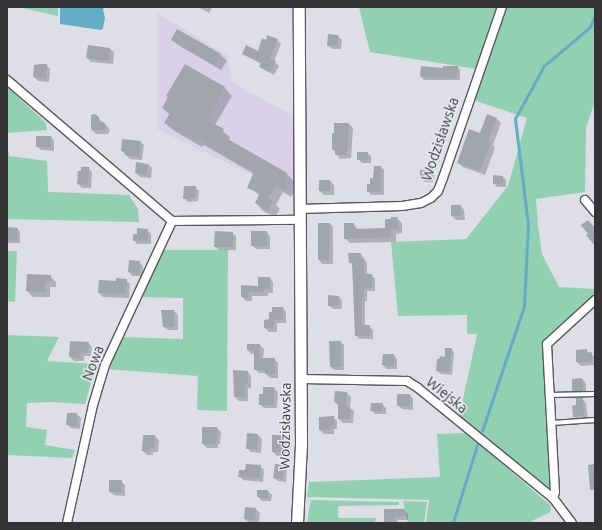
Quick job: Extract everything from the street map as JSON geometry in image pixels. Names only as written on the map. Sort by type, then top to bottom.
[{"type":"street","name":"Wodzisławska","points":[[296,523],[302,443],[299,215],[299,7]]},
{"type":"street","name":"Wodzisławska","points":[[299,215],[421,203],[431,198],[438,191],[502,7]]},
{"type":"street","points":[[7,80],[172,221],[299,215]]},
{"type":"street","points":[[585,200],[595,212]]},
{"type":"street","name":"Nowa","points":[[67,523],[93,405],[105,364],[172,221]]},
{"type":"street","points":[[552,498],[555,492],[547,344],[595,300]]},
{"type":"street","name":"Wiejska","points":[[302,379],[407,381],[418,388],[552,498],[572,523]]},
{"type":"lane","points":[[550,395],[595,394]]},
{"type":"lane","points":[[551,423],[595,420]]},
{"type":"shaded area","points":[[157,13],[227,55],[232,82],[293,116],[293,195],[157,129]]},
{"type":"green space","points":[[18,7],[58,7],[58,16]]},
{"type":"green space","points":[[359,7],[595,7],[595,101],[586,128],[585,192],[536,199],[542,254],[559,287],[595,289],[595,293],[542,341],[551,491],[459,418],[477,334],[467,334],[467,315],[398,316],[391,242],[466,239],[508,186],[527,118],[473,100],[483,70],[370,52]]},
{"type":"green space","points":[[7,87],[46,123],[47,130],[7,133]]},
{"type":"green space","points":[[7,141],[9,156],[47,161],[48,192],[129,195],[138,209],[139,222],[7,219]]},
{"type":"green space","points":[[161,250],[228,250],[227,411],[197,410],[198,376],[106,369],[121,337],[183,339],[183,298],[140,297]]},
{"type":"green space","points":[[7,251],[17,251],[15,302],[7,301]]},
{"type":"green space","points":[[7,335],[59,337],[47,361],[96,364],[85,404],[51,402],[27,403],[26,427],[47,430],[45,445],[75,450],[72,458],[7,455]]},
{"type":"green space","points":[[467,433],[551,506],[550,512],[528,523],[426,523],[429,500],[307,497],[309,482],[440,477],[437,434]]},
{"type":"green space","points":[[311,500],[399,502],[399,505],[338,506],[338,518],[376,518],[375,523],[307,523]]},
{"type":"green space","points":[[403,501],[427,502],[424,523],[408,523]]},
{"type":"water","points":[[60,7],[104,7],[103,10],[105,18],[103,28],[101,30],[60,24]]},
{"type":"building","points":[[177,29],[221,54],[215,65],[171,40]]},
{"type":"building","points":[[328,34],[338,35],[338,46],[327,46]]},
{"type":"building","points":[[267,35],[278,39],[270,58],[276,61],[270,72],[259,67],[261,63],[242,54],[246,45],[258,51],[262,38],[266,40]]},
{"type":"building","points":[[88,45],[110,48],[109,61],[86,58]]},
{"type":"building","points":[[47,64],[46,79],[33,77],[34,65]]},
{"type":"building","points":[[185,64],[225,87],[207,120],[224,129],[221,135],[287,173],[286,186],[283,190],[276,186],[268,198],[273,201],[268,211],[255,203],[260,193],[247,188],[254,172],[196,138],[195,141],[164,123],[170,113],[162,108],[168,97],[166,96]]},
{"type":"building","points":[[421,66],[443,68],[443,66],[458,66],[457,78],[420,77]]},
{"type":"building","points":[[95,114],[99,117],[99,122],[104,122],[106,126],[104,130],[91,130],[91,115]]},
{"type":"building","points":[[487,114],[497,118],[488,141],[491,142],[480,171],[457,163],[469,129],[480,133]]},
{"type":"building","points":[[334,123],[349,123],[347,155],[335,155],[335,150],[332,150],[332,133],[334,133]]},
{"type":"building","points":[[36,136],[51,136],[51,147],[36,147]]},
{"type":"building","points":[[122,139],[141,141],[139,157],[125,155],[126,152],[121,151]]},
{"type":"building","points":[[357,152],[368,152],[368,160],[357,160]]},
{"type":"building","points":[[136,162],[148,164],[147,175],[135,173]]},
{"type":"building","points":[[374,166],[381,166],[381,192],[367,192],[367,184],[370,184],[370,178],[373,178]]},
{"type":"building","points":[[81,167],[89,167],[88,185],[77,184],[78,171],[81,171]]},
{"type":"building","points":[[420,170],[430,170],[430,179],[420,179]]},
{"type":"building","points":[[493,175],[503,176],[503,184],[493,184]]},
{"type":"building","points":[[319,180],[330,180],[330,191],[319,191]]},
{"type":"building","points":[[184,186],[196,186],[195,198],[183,199]]},
{"type":"building","points":[[451,205],[461,205],[461,216],[451,216]]},
{"type":"building","points":[[391,217],[398,217],[398,229],[391,229],[391,237],[344,239],[344,223],[354,223],[354,229],[385,228],[385,219],[391,219]]},
{"type":"building","points":[[588,220],[595,228],[595,246],[586,235],[588,234],[581,225]]},
{"type":"building","points":[[318,223],[330,223],[329,260],[318,260]]},
{"type":"building","points":[[7,227],[18,228],[17,241],[7,240]]},
{"type":"building","points":[[137,228],[148,229],[148,241],[133,241],[133,234],[137,234]]},
{"type":"building","points":[[215,231],[233,232],[233,247],[214,247]]},
{"type":"building","points":[[251,231],[267,231],[267,246],[251,246]]},
{"type":"building","points":[[348,253],[361,253],[361,259],[364,259],[364,274],[372,274],[372,288],[364,288],[364,298],[362,298],[362,325],[370,325],[370,336],[355,336],[352,262],[349,263]]},
{"type":"building","points":[[129,260],[140,261],[139,273],[128,272]]},
{"type":"building","points":[[27,274],[51,275],[51,282],[45,281],[45,292],[26,291]]},
{"type":"building","points":[[258,277],[270,277],[270,289],[264,289],[264,292],[249,292],[248,298],[241,297],[241,285],[258,286]]},
{"type":"building","points":[[116,278],[127,279],[126,294],[98,293],[99,280],[116,281]]},
{"type":"building","points":[[328,295],[339,296],[339,306],[328,306]]},
{"type":"building","points":[[272,307],[283,307],[283,320],[274,320],[273,328],[264,328],[264,320],[269,319],[269,312],[272,312]]},
{"type":"building","points":[[161,310],[174,310],[174,327],[163,327]]},
{"type":"building","points":[[70,341],[89,342],[88,353],[81,352],[80,358],[69,357]]},
{"type":"building","points":[[329,341],[341,341],[341,367],[330,367]]},
{"type":"building","points":[[247,344],[260,344],[260,358],[275,358],[275,374],[265,374],[265,370],[254,370],[254,351],[247,350]]},
{"type":"building","points":[[445,348],[452,348],[449,372],[436,371],[437,359],[439,359],[440,356],[445,357]]},
{"type":"building","points":[[587,349],[587,353],[592,352],[592,362],[576,362],[576,350]]},
{"type":"building","points":[[383,354],[394,354],[394,366],[382,365]]},
{"type":"building","points":[[233,370],[248,371],[248,384],[245,384],[245,397],[234,397]]},
{"type":"building","points":[[582,378],[583,391],[572,391],[572,379]]},
{"type":"building","points":[[263,387],[274,387],[274,405],[259,405],[259,394],[263,394]]},
{"type":"building","points":[[335,391],[347,392],[346,407],[350,407],[350,419],[338,419],[338,403],[334,402]]},
{"type":"building","points":[[397,394],[410,394],[410,406],[397,406]]},
{"type":"building","points":[[576,398],[583,398],[584,416],[573,417],[572,406],[576,405]]},
{"type":"building","points":[[371,403],[383,403],[382,411],[370,411]]},
{"type":"building","points":[[67,413],[77,413],[77,426],[66,425]]},
{"type":"building","points":[[334,416],[334,426],[330,426],[330,430],[319,430],[319,417]]},
{"type":"building","points":[[202,427],[217,427],[217,441],[215,441],[215,444],[202,444]]},
{"type":"building","points":[[247,433],[258,434],[257,449],[246,449]]},
{"type":"building","points":[[143,435],[155,435],[154,448],[150,448],[149,452],[142,451]]},
{"type":"building","points":[[272,435],[283,435],[283,452],[272,452]]},
{"type":"building","points":[[246,464],[261,465],[260,478],[238,477],[239,470],[245,470]]},
{"type":"building","points":[[275,464],[284,464],[283,479],[273,478]]},
{"type":"building","points":[[595,464],[595,490],[590,490],[588,465]]},
{"type":"building","points":[[109,480],[122,480],[122,492],[109,492]]},
{"type":"building","points":[[257,490],[268,490],[268,498],[257,497]]},
{"type":"building","points":[[245,507],[256,508],[255,520],[244,519]]},
{"type":"building","points":[[384,509],[405,509],[405,517],[395,517],[395,523],[384,523]]},
{"type":"waterway","points":[[482,431],[524,306],[528,225],[515,119],[544,66],[590,27],[595,15]]},
{"type":"waterway","points":[[453,523],[477,445]]}]
